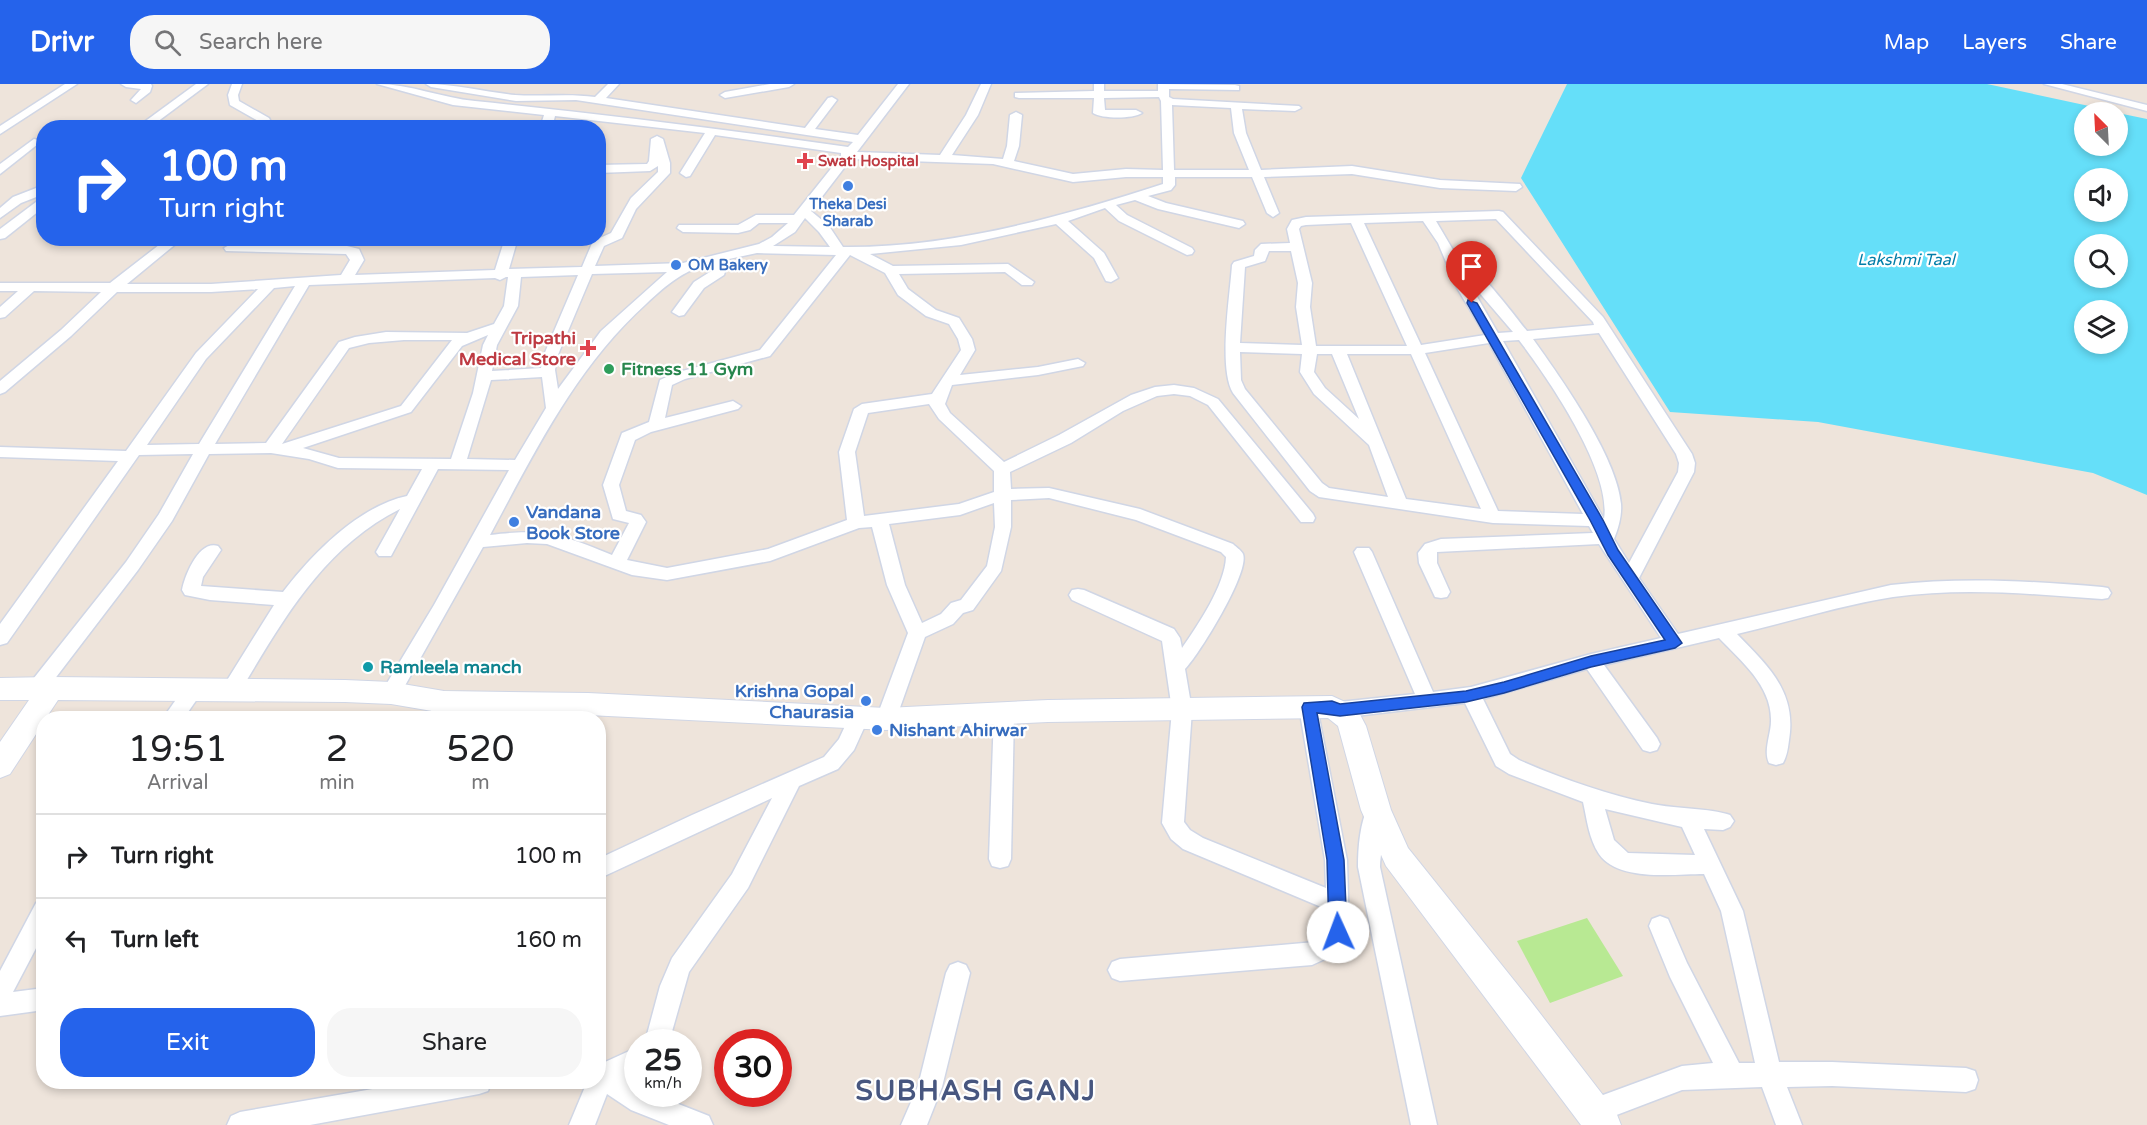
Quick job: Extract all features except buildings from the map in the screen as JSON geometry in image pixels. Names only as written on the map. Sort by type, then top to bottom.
[{"type":"main road","points":[[0,766],[44,688]]},
{"type":"main road","points":[[0,689],[391,693],[441,710],[588,704],[873,718],[1005,713],[1332,707],[1340,710],[1352,726],[1376,811],[1397,857],[1598,1118]]},
{"type":"street","points":[[0,131],[72,84]]},
{"type":"street","points":[[126,84],[147,86],[136,100]]},
{"type":"street","points":[[152,120],[203,84]]},
{"type":"street","points":[[237,84],[233,95],[234,103],[265,120]]},
{"type":"street","points":[[382,84],[453,102],[670,125],[848,153],[974,158],[1073,178],[1126,173],[1257,174],[1363,171],[1440,184],[1516,187]]},
{"type":"street","points":[[436,84],[516,98],[553,96],[598,100],[860,139]]},
{"type":"street","points":[[598,100],[614,84]]},
{"type":"street","points":[[725,95],[789,84]]},
{"type":"street","points":[[0,287],[211,288],[346,279],[500,276],[684,267],[757,250],[778,240],[801,215],[904,84]]},
{"type":"street","points":[[944,158],[972,115],[986,84]]},
{"type":"street","points":[[2049,84],[2147,108]]},
{"type":"street","points":[[553,96],[573,86]]},
{"type":"street","points":[[1019,95],[1099,89],[1164,91],[1235,88]]},
{"type":"street","points":[[1099,89],[1099,112],[1136,113]]},
{"type":"street","points":[[1164,91],[1236,105],[1295,108]]},
{"type":"street","points":[[757,250],[847,251],[961,242],[1059,220],[1167,188],[1169,185],[1164,91]]},
{"type":"street","points":[[807,132],[832,100]]},
{"type":"street","points":[[1236,105],[1240,133],[1273,213]]},
{"type":"street","points":[[548,120],[550,112]]},
{"type":"street","points":[[1007,163],[1014,150],[1016,115]]},
{"type":"street","points":[[606,169],[644,168],[654,165],[657,139],[670,125]]},
{"type":"street","points":[[686,173],[712,131]]},
{"type":"street","points":[[657,139],[664,163],[664,173]]},
{"type":"street","points":[[0,170],[34,142]]},
{"type":"street","points":[[606,240],[617,235],[629,207],[664,173],[703,173]]},
{"type":"street","points":[[0,214],[17,200],[36,192]]},
{"type":"street","points":[[1137,196],[1162,206],[1239,224]]},
{"type":"street","points":[[1109,205],[1123,218],[1187,251]]},
{"type":"street","points":[[0,235],[36,206]]},
{"type":"street","points":[[683,228],[738,229],[746,227],[756,219],[801,215],[824,229],[847,251],[890,270],[1008,268],[1027,282]]},
{"type":"street","points":[[1376,442],[1319,391],[1307,372],[1310,350],[1303,307],[1305,283],[1293,229],[1296,224],[1499,215],[1604,328],[1684,454],[1687,463],[1686,472],[1629,578]]},
{"type":"street","points":[[1427,217],[1450,254],[1464,288],[1629,578],[1675,643]]},
{"type":"street","points":[[1059,220],[1099,256],[1111,278]]},
{"type":"street","points":[[1356,220],[1493,517]]},
{"type":"street","points":[[0,389],[66,333],[113,288],[165,246]]},
{"type":"street","points":[[500,276],[509,246]]},
{"type":"street","points":[[553,408],[549,372],[550,357],[597,246]]},
{"type":"street","points":[[1298,247],[1266,247],[1262,250],[1260,258],[1239,265],[1233,347],[1234,380],[1238,390],[1316,487],[1324,494],[1493,517],[1596,520]]},
{"type":"street","points":[[231,248],[347,250],[354,252],[357,260],[346,279]]},
{"type":"street","points":[[657,425],[662,390],[669,380],[765,353],[847,251]]},
{"type":"street","points":[[1450,254],[1502,306],[1525,336],[1573,411],[1605,469],[1613,503],[1613,520],[1606,538]]},
{"type":"street","points":[[679,312],[699,285],[719,272],[723,258]]},
{"type":"street","points":[[391,693],[428,636],[476,542],[553,408],[588,354],[644,297],[684,267]]},
{"type":"street","points":[[606,866],[699,821],[831,763],[873,718],[917,633],[947,619],[957,609],[967,605],[995,567],[1003,527],[1002,469],[939,409],[938,398],[966,358],[968,350],[965,339],[954,321],[931,313],[903,292],[890,270]]},
{"type":"street","points":[[457,465],[485,376],[490,345],[512,301],[515,275]]},
{"type":"street","points":[[44,688],[166,517],[292,299],[304,283]]},
{"type":"street","points":[[0,638],[201,356],[269,285]]},
{"type":"street","points":[[0,314],[32,287]]},
{"type":"street","points":[[276,449],[399,412],[410,404],[457,344],[468,337],[500,327]]},
{"type":"street","points":[[1233,347],[1338,351],[1417,350],[1494,339],[1604,328]]},
{"type":"street","points":[[276,449],[344,345],[355,340],[391,337],[468,337]]},
{"type":"street","points":[[1338,351],[1399,504]]},
{"type":"street","points":[[950,381],[1038,371],[1078,363]]},
{"type":"street","points":[[485,376],[549,372]]},
{"type":"street","points":[[1002,469],[1066,439],[1133,398],[1158,391],[1185,392],[1201,395],[1213,402],[1307,518]]},
{"type":"street","points":[[856,523],[847,452],[862,409],[938,398]]},
{"type":"street","points":[[617,562],[638,522],[619,515],[612,492],[612,477],[628,437],[657,425],[733,406]]},
{"type":"street","points":[[391,428],[399,412]]},
{"type":"street","points":[[0,453],[133,453],[204,449],[276,449],[311,454],[338,463],[520,465]]},
{"type":"street","points":[[385,552],[416,500],[433,464]]},
{"type":"street","points":[[476,542],[549,538],[656,574],[740,562],[770,555],[856,523],[960,509],[1002,495],[1048,493],[1140,514],[1233,552],[1235,560],[1226,592],[1211,613],[1190,652],[1176,667]]},
{"type":"street","points":[[231,690],[287,599],[336,544],[386,509],[396,504],[416,500]]},
{"type":"street","points":[[879,520],[896,585],[917,633]]},
{"type":"street","points":[[1441,592],[1428,563],[1426,553],[1431,548],[1441,545],[1606,538]]},
{"type":"street","points":[[212,550],[194,576],[191,590],[210,594],[287,599]]},
{"type":"street","points":[[1363,552],[1427,700]]},
{"type":"street","points":[[1340,710],[1472,695],[1591,661],[1675,643],[1851,599],[1929,586],[1971,584],[2102,592]]},
{"type":"street","points":[[1078,595],[1167,634],[1171,638],[1182,711],[1173,823],[1177,832],[1185,840],[1195,845],[1337,903]]},
{"type":"street","points":[[1724,631],[1765,677],[1778,698],[1782,718],[1776,757]]},
{"type":"street","points":[[1591,661],[1650,744]]},
{"type":"street","points":[[178,711],[194,690]]},
{"type":"street","points":[[1472,695],[1503,760],[1509,765],[1592,796],[1690,820],[1723,821]]},
{"type":"street","points":[[1120,970],[1312,954],[1325,950],[1334,943],[1338,932],[1336,860],[1309,707]]},
{"type":"street","points":[[1000,859],[1005,713]]},
{"type":"street","points":[[660,1029],[680,966],[740,881],[791,782]]},
{"type":"street","points":[[1592,796],[1604,844],[1613,857],[1620,862],[1710,865]]},
{"type":"street","points":[[1376,811],[1369,852],[1369,867],[1424,1125]]},
{"type":"street","points":[[1690,820],[1732,911],[1770,1075],[1789,1125]]},
{"type":"street","points":[[0,994],[36,925]]},
{"type":"street","points":[[1660,926],[1678,969],[1732,1076]]},
{"type":"street","points":[[914,1125],[930,1087],[958,973]]},
{"type":"street","points":[[0,1005],[36,1000]]},
{"type":"street","points":[[606,1072],[624,1065]]},
{"type":"street","points":[[1598,1118],[1682,1078],[1832,1074],[1966,1080]]},
{"type":"street","points":[[606,1078],[640,1101],[699,1125]]},
{"type":"street","points":[[240,1125],[323,1118],[449,1089]]},
{"type":"street","points":[[582,1125],[595,1089]]},
{"type":"green space","points":[[1587,918],[1623,976],[1550,1003],[1517,941]]},
{"type":"water","name":"Lakshmi Taal","points":[[1567,84],[1987,84],[2074,103],[2074,156],[2128,156],[2128,115],[2147,119],[2147,495],[2093,473],[1818,422],[1670,412],[1521,178]]},
{"type":"place","name":"Swati Hospital","points":[[805,161]]},
{"type":"place","name":"Theka Desi Sharab","points":[[848,186]]},
{"type":"place","name":"OM Bakery","points":[[676,265]]},
{"type":"place","name":"Tripathi Medical Store","points":[[588,348]]},
{"type":"place","name":"Fitness 11 Gym","points":[[609,369]]},
{"type":"place","name":"Vandana Book Store","points":[[514,522]]},
{"type":"place","name":"Ramleela manch","points":[[368,667]]},
{"type":"place","name":"Krishna Gopal Chaurasia","points":[[866,701]]},
{"type":"place","name":"Nishant Ahirwar","points":[[877,730]]},
{"type":"district","name":"SUBHASH GANJ","points":[[976,1091]]},
{"type":"route","points":[[1338,932],[1336,860],[1309,707],[1332,707],[1340,710],[1466,696],[1591,661],[1675,643],[1612,552],[1496,342],[1472,303]]}]
